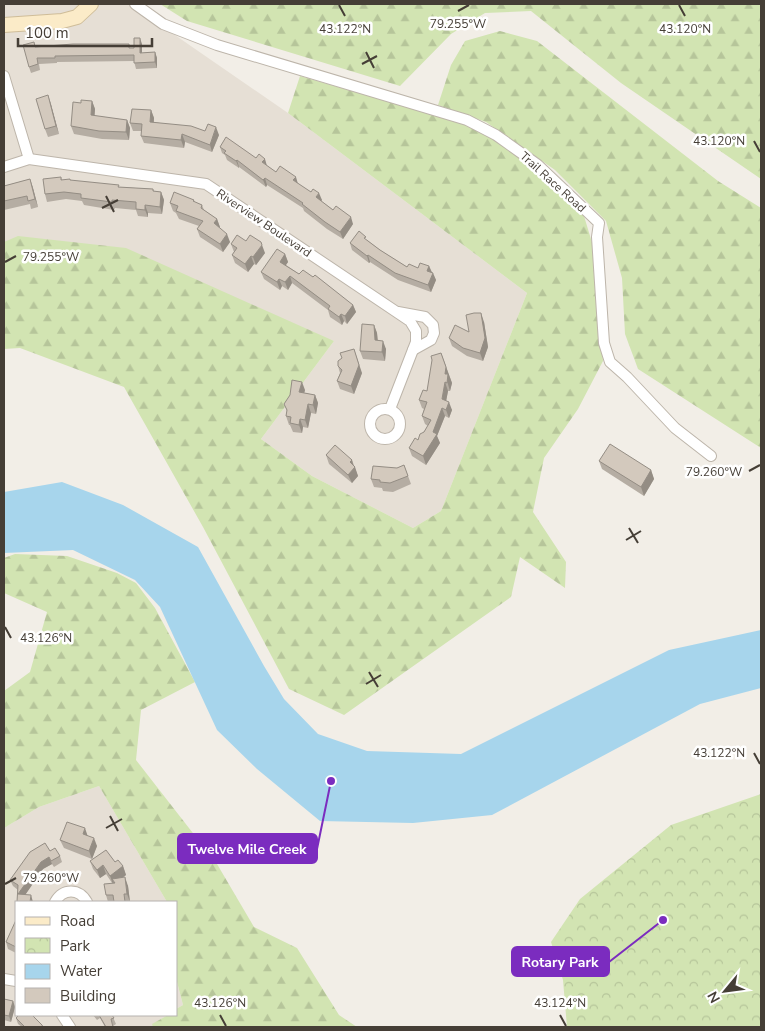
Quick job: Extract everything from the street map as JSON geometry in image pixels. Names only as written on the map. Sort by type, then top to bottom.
[{"type":"street","points":[[4,25],[62,21],[77,17],[91,4]]},
{"type":"street","name":"Trail Race Road","points":[[135,4],[163,24],[217,45],[467,120],[496,135],[538,165],[599,223],[597,237],[604,343],[610,362],[676,428],[712,456]]},
{"type":"street","points":[[4,76],[29,159]]},
{"type":"street","name":"Riverview Boulevard","points":[[4,167],[29,159],[206,184],[408,320],[414,328],[417,340],[390,409]]},
{"type":"street","name":"Riverview Boulevard","points":[[392,310],[425,317],[433,325],[434,333],[431,340],[413,350]]},
{"type":"street","points":[[57,901],[63,894],[73,891],[83,896],[86,901]]},
{"type":"street","points":[[63,1016],[70,1027]]},
{"type":"shaded area","points":[[4,4],[130,4],[288,113],[527,293],[441,511],[413,528],[312,476],[261,439],[334,341],[4,242]]},
{"type":"shaded area","points":[[99,786],[166,901],[15,901],[15,1016],[166,1016],[153,1024],[153,1027],[4,1027],[4,828],[39,807]]},
{"type":"shaded area","points":[[178,986],[183,1005],[178,1008]]},
{"type":"green space","points":[[160,4],[761,4],[761,179],[621,83],[531,11],[485,13],[451,34],[400,86],[187,21]]},
{"type":"green space","points":[[500,31],[537,41],[718,181],[761,208],[761,448],[638,369],[625,334],[622,278],[606,221],[555,170],[486,122],[438,105],[451,65],[465,41]]},
{"type":"green space","points":[[300,76],[463,123],[509,147],[584,216],[597,259],[603,361],[578,409],[544,458],[533,512],[566,562],[565,588],[520,557],[511,597],[344,715],[289,689],[203,527],[124,387],[20,348],[4,349],[4,242],[18,236],[126,248],[334,341],[261,439],[312,476],[413,528],[441,511],[527,293],[288,113]]},
{"type":"green space","points":[[15,554],[67,556],[117,573],[136,583],[155,608],[195,682],[141,710],[136,760],[217,864],[254,927],[297,948],[339,1015],[357,1027],[153,1027],[152,1024],[166,1016],[178,1016],[178,1008],[183,1005],[178,986],[178,901],[166,901],[99,786],[39,807],[4,828],[4,691],[30,672],[47,612],[4,593],[4,558]]},
{"type":"green space","points":[[761,794],[761,1027],[567,1027],[563,980],[551,942],[580,899],[671,825]]},
{"type":"water","points":[[62,482],[123,505],[198,547],[284,699],[318,734],[367,751],[461,754],[669,650],[761,630],[761,688],[700,704],[492,815],[413,823],[320,821],[257,769],[217,730],[160,607],[135,580],[73,550],[4,553],[4,492]]},
{"type":"building","points":[[134,38],[140,38],[140,53],[155,52],[155,62],[134,63],[134,55],[55,56],[55,58],[37,58],[38,64],[29,67],[23,45],[34,42],[35,47],[73,44],[129,44],[129,48],[134,48]]},
{"type":"building","points":[[48,95],[56,126],[45,129],[36,99]]},
{"type":"building","points":[[81,100],[92,101],[91,115],[127,120],[126,132],[99,131],[71,126],[73,102],[81,103]]},
{"type":"building","points":[[132,109],[151,110],[150,122],[191,126],[205,131],[208,124],[216,127],[210,145],[182,134],[181,140],[141,136],[142,124],[130,123]]},
{"type":"building","points":[[226,137],[256,158],[259,154],[265,159],[262,162],[276,172],[280,166],[296,177],[293,180],[311,192],[313,189],[319,193],[316,197],[333,210],[336,206],[351,217],[340,232],[303,203],[265,178],[263,180],[237,160],[224,153],[226,151],[220,147]]},
{"type":"building","points":[[61,177],[61,180],[70,179],[119,185],[118,187],[153,189],[153,191],[161,192],[160,207],[145,205],[145,210],[136,209],[136,202],[112,200],[112,202],[81,198],[81,194],[64,192],[45,194],[43,179]]},
{"type":"building","points":[[30,179],[35,199],[28,201],[27,196],[4,201],[4,186]]},
{"type":"building","points":[[174,192],[202,205],[201,208],[217,219],[214,223],[227,234],[220,244],[197,229],[203,221],[176,211],[178,206],[170,203]]},
{"type":"building","points":[[359,231],[366,237],[364,238],[380,250],[407,267],[409,264],[418,268],[420,263],[429,266],[427,271],[433,273],[428,285],[395,273],[350,243]]},
{"type":"building","points":[[237,235],[246,241],[250,235],[261,242],[262,245],[245,264],[232,255],[237,248],[231,244]]},
{"type":"building","points":[[277,249],[285,254],[280,262],[299,274],[303,270],[313,277],[315,275],[353,305],[345,316],[341,314],[339,317],[328,309],[330,306],[290,276],[285,282],[279,279],[277,282],[261,272]]},
{"type":"building","points":[[481,313],[485,338],[480,353],[463,348],[449,338],[455,325],[469,332],[466,315]]},
{"type":"building","points":[[362,324],[374,325],[375,340],[383,341],[382,352],[360,351]]},
{"type":"building","points":[[354,349],[359,365],[351,386],[337,381],[342,370],[338,366],[338,361],[342,358],[340,353]]},
{"type":"building","points":[[441,353],[446,367],[445,374],[448,374],[442,399],[449,402],[446,410],[442,408],[433,432],[437,434],[423,456],[409,448],[415,438],[418,440],[420,434],[424,432],[431,420],[422,416],[427,402],[419,400],[423,390],[427,391],[431,356]]},
{"type":"building","points":[[292,380],[302,382],[299,392],[315,395],[313,405],[308,404],[305,420],[300,419],[299,425],[290,423],[291,417],[286,416],[287,410],[284,404],[290,395]]},
{"type":"building","points":[[610,444],[651,470],[641,487],[599,461]]},
{"type":"building","points":[[335,445],[352,460],[350,462],[355,467],[348,475],[326,455]]},
{"type":"building","points":[[404,465],[408,476],[390,483],[371,479],[373,466],[397,468]]},
{"type":"building","points":[[67,822],[85,828],[83,834],[94,838],[89,851],[60,840]]},
{"type":"building","points":[[45,843],[50,851],[55,848],[60,856],[51,861],[49,857],[41,862],[18,894],[31,895],[30,901],[17,901],[18,885],[10,880],[30,852]]},
{"type":"building","points":[[106,850],[115,862],[118,860],[123,866],[110,876],[103,865],[97,870],[90,861]]},
{"type":"building","points":[[125,877],[127,894],[124,894],[125,901],[114,901],[113,895],[106,895],[104,884],[115,883],[112,879]]},
{"type":"building","points":[[15,922],[15,946],[6,942]]},
{"type":"building","points":[[4,999],[13,1001],[9,1016],[4,1015]]},
{"type":"building","points":[[18,1016],[33,1016],[43,1027],[25,1027],[16,1018]]},
{"type":"building","points":[[100,1016],[113,1016],[114,1018],[111,1019],[113,1027],[106,1027]]},
{"type":"place","name":"Twelve Mile Creek","points":[[331,781]]},
{"type":"place","name":"Rotary Park","points":[[663,920]]}]
